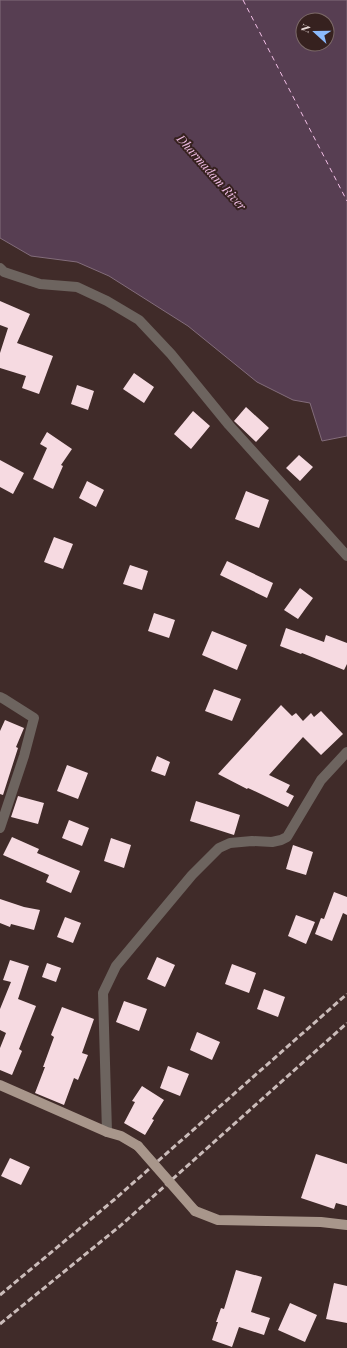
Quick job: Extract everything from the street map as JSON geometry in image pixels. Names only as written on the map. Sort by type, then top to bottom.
[{"type":"main road","points":[[0,1085],[108,1132],[122,1136],[138,1146],[195,1211],[218,1220],[321,1222],[347,1225]]},
{"type":"street","points":[[0,268],[4,272],[40,284],[77,287],[107,301],[139,320],[172,354],[230,425],[347,556]]},
{"type":"street","points":[[0,698],[34,718],[24,756],[0,828]]},
{"type":"street","points":[[108,1132],[103,993],[116,966],[192,875],[219,848],[230,843],[257,841],[272,842],[287,837],[321,780],[347,752]]},
{"type":"water","name":"Dharmadam River","points":[[0,0],[347,0],[347,436],[322,441],[310,403],[293,400],[257,382],[188,326],[109,276],[77,262],[31,256],[0,238]]},
{"type":"building","points":[[0,301],[30,314],[17,343],[53,356],[39,394],[22,388],[26,376],[0,368],[0,353],[8,328],[0,325]]},
{"type":"building","points":[[134,373],[154,387],[144,403],[123,389]]},
{"type":"building","points":[[77,385],[94,391],[88,410],[71,404]]},
{"type":"building","points":[[246,407],[269,428],[256,442],[234,421]]},
{"type":"building","points":[[193,411],[210,426],[191,449],[174,434]]},
{"type":"building","points":[[47,432],[72,449],[61,465],[63,466],[53,489],[33,479],[47,448],[40,444]]},
{"type":"building","points":[[299,455],[313,467],[300,481],[286,468]]},
{"type":"building","points":[[0,460],[24,473],[13,494],[0,487]]},
{"type":"building","points":[[87,481],[104,490],[96,507],[79,498]]},
{"type":"building","points":[[246,491],[269,500],[259,528],[235,519]]},
{"type":"building","points":[[54,537],[73,544],[63,569],[44,562]]},
{"type":"building","points":[[227,561],[273,583],[267,598],[220,575]]},
{"type":"building","points":[[130,565],[148,571],[142,590],[123,584]]},
{"type":"building","points":[[300,588],[313,598],[298,619],[284,610]]},
{"type":"building","points":[[154,613],[175,620],[169,638],[148,631]]},
{"type":"building","points":[[286,628],[324,642],[326,635],[347,643],[347,664],[344,670],[280,646]]},
{"type":"building","points":[[212,631],[247,645],[237,670],[202,655]]},
{"type":"building","points":[[214,689],[241,699],[232,721],[205,711]]},
{"type":"building","points":[[281,705],[292,716],[296,713],[303,721],[311,713],[314,717],[321,711],[343,734],[321,755],[303,737],[269,775],[290,785],[286,792],[294,796],[288,807],[248,788],[247,789],[218,774]]},
{"type":"building","points":[[5,720],[24,728],[16,747],[18,748],[3,795],[0,794],[0,731]]},
{"type":"building","points":[[157,756],[170,762],[165,776],[151,771]]},
{"type":"building","points":[[67,765],[88,773],[78,799],[57,791]]},
{"type":"building","points":[[18,796],[44,803],[38,824],[11,817]]},
{"type":"building","points":[[196,801],[240,815],[234,835],[190,821]]},
{"type":"building","points":[[69,820],[89,828],[82,846],[62,838]]},
{"type":"building","points":[[12,837],[39,849],[37,853],[80,871],[71,893],[46,882],[49,875],[3,855]]},
{"type":"building","points":[[111,838],[131,845],[124,868],[104,861]]},
{"type":"building","points":[[293,845],[313,852],[306,875],[286,869]]},
{"type":"building","points":[[334,892],[347,897],[347,915],[343,913],[332,941],[315,934],[321,918],[324,919]]},
{"type":"building","points":[[0,899],[24,907],[40,910],[34,930],[11,924],[10,927],[0,923]]},
{"type":"building","points":[[296,915],[315,922],[306,944],[288,936]]},
{"type":"building","points":[[65,917],[81,923],[73,943],[57,937]]},
{"type":"building","points":[[157,957],[175,965],[165,987],[147,979]]},
{"type":"building","points":[[10,960],[29,966],[18,999],[36,1006],[19,1049],[22,1051],[12,1075],[0,1070],[0,1048],[6,1033],[0,1030],[0,1009],[11,982],[3,980]]},
{"type":"building","points":[[47,963],[61,968],[56,982],[42,977]]},
{"type":"building","points":[[232,964],[256,973],[249,993],[225,984]]},
{"type":"building","points":[[264,989],[285,997],[278,1017],[257,1009]]},
{"type":"building","points":[[124,1001],[147,1009],[139,1031],[116,1022]]},
{"type":"building","points":[[62,1007],[94,1019],[82,1053],[88,1055],[78,1080],[74,1078],[64,1105],[35,1093],[54,1037],[51,1035]]},
{"type":"building","points":[[197,1032],[220,1042],[212,1060],[190,1050]]},
{"type":"building","points":[[168,1066],[189,1074],[180,1096],[160,1088]]},
{"type":"building","points":[[142,1086],[164,1100],[152,1119],[154,1120],[145,1135],[124,1123],[135,1102],[132,1101]]},
{"type":"building","points":[[316,1154],[347,1164],[347,1206],[336,1203],[334,1209],[301,1198]]},
{"type":"building","points":[[10,1158],[30,1167],[21,1185],[1,1176]]},
{"type":"building","points":[[236,1270],[262,1277],[251,1312],[270,1318],[264,1335],[239,1327],[232,1347],[212,1340],[218,1322],[216,1322],[221,1308],[224,1309]]},
{"type":"building","points":[[334,1283],[347,1286],[347,1323],[326,1319]]},
{"type":"building","points":[[290,1303],[317,1315],[305,1342],[278,1330]]},
{"type":"ferry route","points":[[243,0],[347,201]]},
{"type":"railway","points":[[0,1295],[115,1199],[347,994]]},
{"type":"railway","points":[[0,1324],[120,1226],[347,1023]]}]
